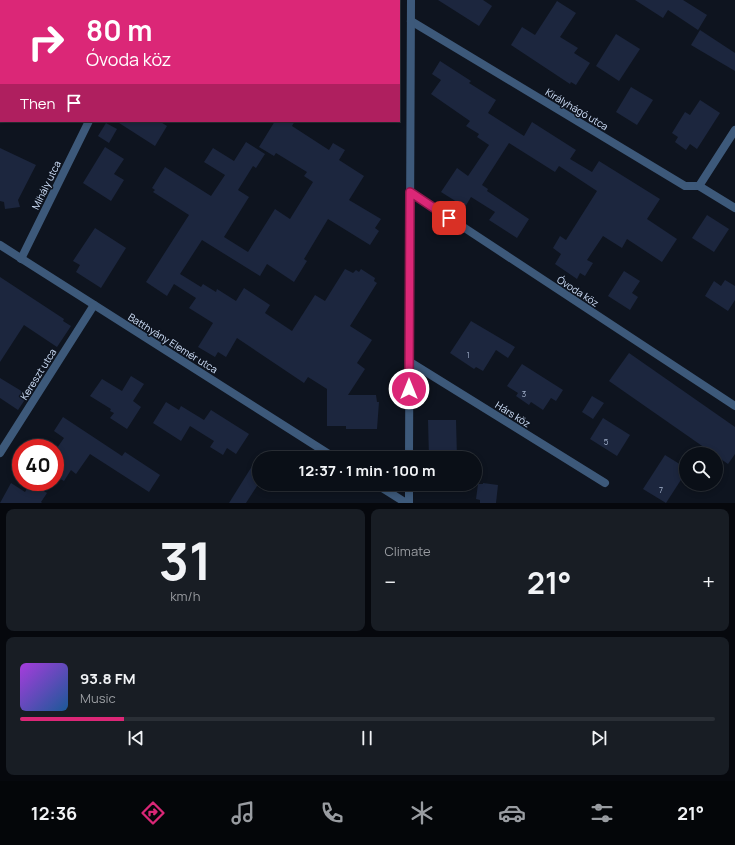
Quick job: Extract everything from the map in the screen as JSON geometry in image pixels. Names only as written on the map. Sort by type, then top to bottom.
[{"type":"street","points":[[409,451],[411,0]]},
{"type":"street","name":"Királyhágó utca","points":[[411,21],[685,186],[699,186],[735,208]]},
{"type":"street","name":"Mihály utca","points":[[21,259],[89,122]]},
{"type":"street","points":[[699,186],[735,130]]},
{"type":"street","name":"Óvoda köz","points":[[410,192],[735,406]]},
{"type":"street","name":"Batthyány Elemér utca","points":[[0,245],[324,451]]},
{"type":"street","name":"Kereszt utca","points":[[0,453],[94,305]]},
{"type":"street","name":"Hárs köz","points":[[410,362],[605,483]]},
{"type":"street","points":[[387,491],[406,503]]},
{"type":"street","points":[[409,491],[409,503]]},
{"type":"building","points":[[438,0],[483,0],[492,6],[479,26]]},
{"type":"building","points":[[635,0],[683,0],[707,15],[698,30],[668,10],[663,18]]},
{"type":"building","points":[[557,1],[576,13],[560,37],[578,48],[574,53],[590,63],[576,85],[571,82],[570,84],[511,45],[522,27],[535,35]]},
{"type":"building","points":[[700,30],[735,53],[735,71],[691,45]]},
{"type":"building","points":[[616,34],[640,49],[619,81],[596,66]]},
{"type":"building","points":[[440,61],[471,81],[469,83],[496,100],[488,113],[524,136],[532,122],[576,150],[570,159],[592,172],[599,161],[660,199],[647,219],[677,239],[662,262],[627,239],[622,248],[603,236],[587,260],[593,263],[585,276],[580,273],[577,279],[555,264],[561,254],[553,248],[560,236],[566,240],[597,191],[559,166],[555,172],[509,143],[482,185],[488,189],[487,191],[529,219],[517,238],[489,220],[495,212],[471,197],[465,207],[441,192],[457,168],[468,176],[489,145],[477,137],[479,134],[466,126],[470,121],[431,94],[441,80],[432,74]]},
{"type":"building","points":[[631,87],[653,100],[637,125],[616,112]]},
{"type":"building","points":[[700,100],[720,113],[697,149],[690,144],[686,150],[675,142],[678,137],[672,133],[685,112],[690,115]]},
{"type":"building","points":[[118,122],[161,122],[167,126],[155,146]]},
{"type":"building","points":[[274,122],[294,122],[292,126],[329,150],[333,143],[345,150],[339,160],[364,176],[349,200],[381,219],[375,228],[379,231],[370,245],[328,219],[304,259],[307,261],[294,282],[267,264],[260,276],[202,240],[180,274],[201,287],[203,284],[216,292],[217,289],[236,301],[244,288],[270,305],[265,313],[292,331],[315,295],[325,301],[345,269],[353,273],[356,270],[359,272],[361,269],[375,278],[374,281],[377,283],[350,326],[372,340],[357,363],[365,369],[348,395],[376,395],[377,402],[379,402],[377,429],[346,429],[346,426],[327,426],[327,389],[308,377],[304,383],[237,338],[226,357],[218,352],[215,357],[198,347],[213,323],[189,308],[196,298],[174,284],[167,296],[146,282],[189,215],[153,192],[155,190],[152,188],[165,167],[211,196],[225,175],[204,162],[213,148],[234,161],[246,142],[265,154],[256,168],[253,166],[238,190],[249,197],[224,237],[248,252],[275,209],[290,219],[313,182],[304,176],[307,172],[276,153],[274,156],[259,147]]},
{"type":"building","points":[[106,123],[117,129],[109,143],[98,136]]},
{"type":"building","points":[[105,147],[124,159],[114,174],[124,180],[111,201],[83,183]]},
{"type":"building","points":[[0,148],[36,165],[18,200],[20,207],[5,209],[4,202],[0,201]]},
{"type":"building","points":[[707,215],[729,229],[714,252],[692,238]]},
{"type":"building","points":[[95,228],[126,248],[101,288],[76,272],[80,265],[73,261]]},
{"type":"building","points":[[624,271],[640,281],[632,293],[638,297],[630,310],[608,296]]},
{"type":"building","points":[[0,277],[64,319],[63,321],[71,326],[57,347],[24,325],[0,362]]},
{"type":"building","points":[[725,280],[735,286],[735,300],[728,311],[705,296],[714,281],[721,286]]},
{"type":"building","points":[[471,321],[515,347],[508,358],[496,350],[483,371],[476,367],[474,369],[450,353]]},
{"type":"building","points":[[629,353],[735,427],[735,454],[728,464],[723,461],[723,447],[704,447],[609,381]]},
{"type":"building","points":[[522,364],[563,390],[556,401],[551,398],[543,410],[531,402],[529,405],[516,396],[518,393],[507,386]]},
{"type":"building","points":[[131,376],[144,384],[133,401],[141,407],[127,429],[110,418],[114,413],[110,411],[111,409],[90,396],[102,379],[122,391]]},
{"type":"building","points":[[0,378],[28,395],[18,410],[0,398]]},
{"type":"building","points":[[592,396],[604,403],[593,419],[582,412]]},
{"type":"building","points":[[166,402],[179,410],[181,406],[204,420],[211,410],[249,434],[236,454],[227,448],[223,455],[210,447],[214,441],[190,426],[181,441],[153,423]]},
{"type":"building","points":[[63,417],[122,456],[125,452],[160,475],[149,492],[90,454],[76,474],[71,470],[64,481],[64,438],[54,431]]},
{"type":"building","points":[[603,418],[630,435],[617,456],[590,439]]},
{"type":"building","points":[[428,420],[456,420],[457,451],[429,451]]},
{"type":"building","points":[[665,455],[679,464],[679,483],[666,503],[643,489]]},
{"type":"building","points":[[252,466],[252,491],[254,491],[246,503],[229,503]]},
{"type":"building","points":[[11,483],[12,491],[44,491],[47,493],[41,502],[42,503],[0,503]]},
{"type":"building","points":[[483,484],[498,485],[496,503],[480,503],[480,500],[476,499],[477,491],[482,491]]},
{"type":"route","points":[[409,389],[410,192],[449,218]]}]
